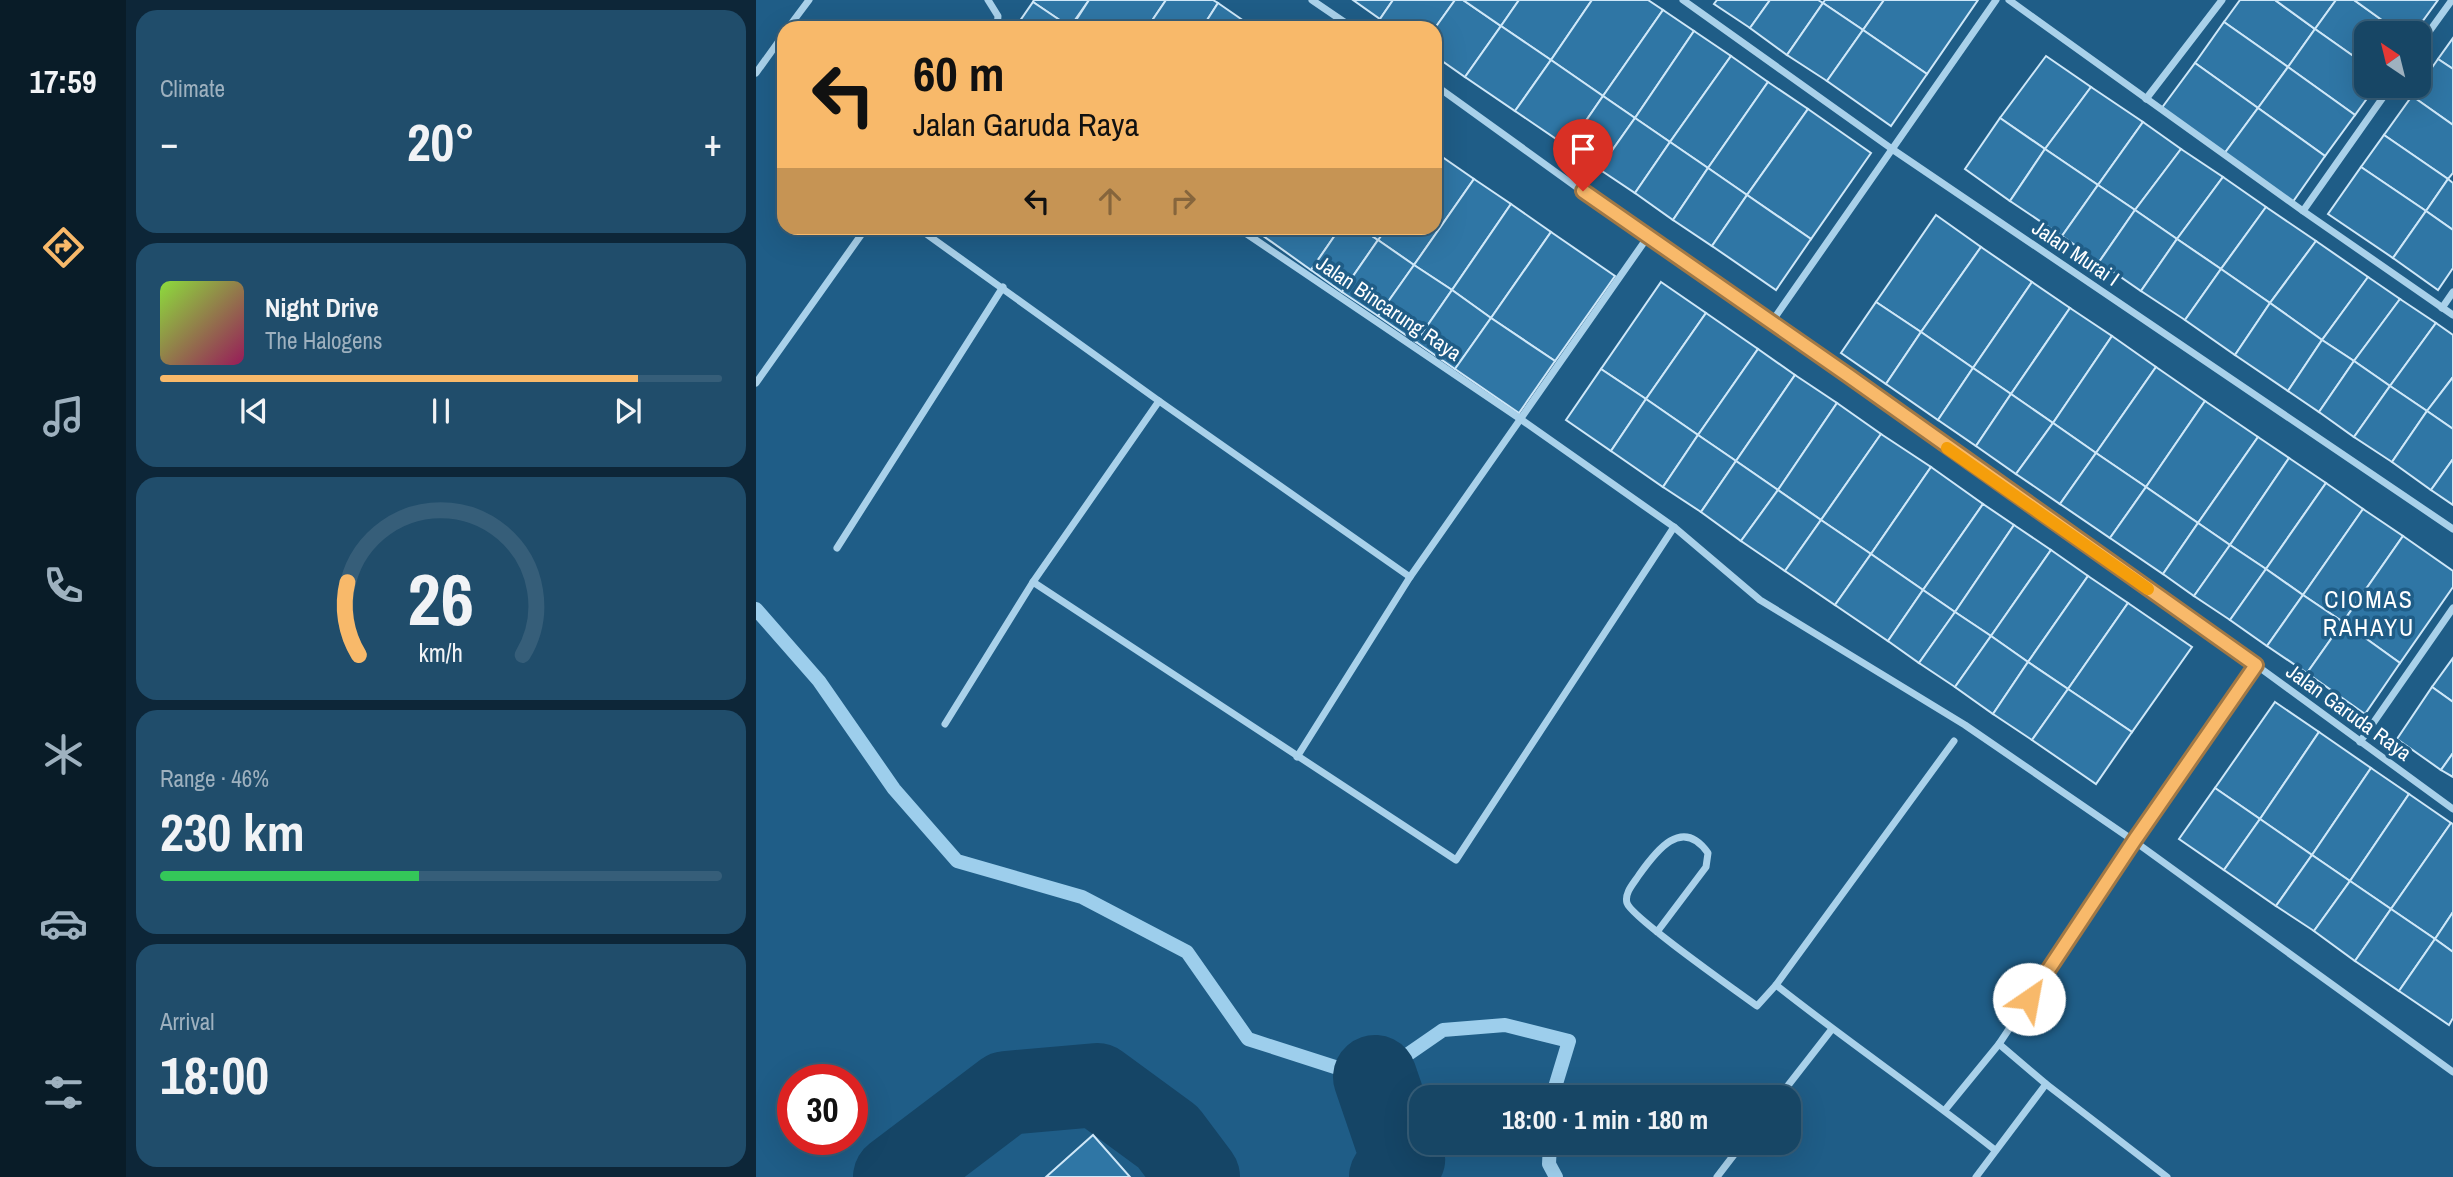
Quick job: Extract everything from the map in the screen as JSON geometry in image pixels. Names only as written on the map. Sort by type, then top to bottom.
[{"type":"street","points":[[794,21],[809,0]]},
{"type":"street","points":[[988,0],[998,16],[998,21]]},
{"type":"street","points":[[1312,0],[1343,21]]},
{"type":"street","name":"Jalan Murai I","points":[[1683,0],[1892,149],[2453,529]]},
{"type":"street","points":[[1772,323],[1996,0]]},
{"type":"street","points":[[2008,0],[2302,211],[2453,315]]},
{"type":"street","points":[[2146,99],[2222,0]]},
{"type":"street","points":[[2431,29],[2452,0]]},
{"type":"street","points":[[756,73],[777,44]]},
{"type":"street","name":"Jalan Garuda Raya","points":[[1442,90],[2256,665],[2453,809]]},
{"type":"street","points":[[2302,211],[2382,98]]},
{"type":"street","points":[[756,383],[861,235]]},
{"type":"street","points":[[928,235],[1410,577]]},
{"type":"street","name":"Jalan Bincarung Raya","points":[[1248,235],[1519,418],[1674,527],[1760,600],[1965,725],[2134,841],[2453,1072]]},
{"type":"street","points":[[1297,757],[1410,577],[1647,237]]},
{"type":"street","points":[[837,548],[1003,287]]},
{"type":"street","points":[[2442,308],[2453,292]]},
{"type":"street","points":[[945,724],[1034,582],[1159,401]]},
{"type":"street","points":[[1034,582],[1456,860],[1674,527]]},
{"type":"street","points":[[2360,742],[2453,608]]},
{"type":"street","points":[[1945,1110],[1999,1044],[2134,841],[2256,665]]},
{"type":"street","points":[[1657,932],[1706,867],[1708,853],[1695,840],[1679,837],[1655,852],[1627,893],[1627,903],[1634,914],[1657,932],[1757,1006],[1776,985],[1954,741]]},
{"type":"street","points":[[1776,985],[1995,1150]]},
{"type":"street","points":[[1788,1085],[1832,1029]]},
{"type":"street","points":[[1999,1044],[2046,1084],[2167,1177]]},
{"type":"street","points":[[1976,1177],[2046,1084]]},
{"type":"street","points":[[1717,1177],[1734,1155]]},
{"type":"building","points":[[1089,0],[1074,21],[1061,21],[1033,2]]},
{"type":"building","points":[[1089,0],[1166,0],[1152,21],[1076,21]]},
{"type":"building","points":[[1166,0],[1213,0],[1218,3],[1206,21],[1152,21]]},
{"type":"building","points":[[1353,0],[1393,0],[1380,19]]},
{"type":"building","points":[[1393,0],[1455,0],[1440,21],[1380,19]]},
{"type":"building","points":[[1455,0],[1463,0],[1501,26],[1465,77],[1442,61],[1440,21]]},
{"type":"building","points":[[1463,0],[1519,0],[1501,26]]},
{"type":"building","points":[[1519,0],[1592,0],[1551,60],[1501,26]]},
{"type":"building","points":[[1592,0],[1648,0],[1663,10],[1603,96],[1551,60]]},
{"type":"building","points":[[1717,0],[1770,0],[1750,28],[1714,4]]},
{"type":"building","points":[[1770,0],[1818,0],[1823,3],[1787,55],[1750,28]]},
{"type":"building","points":[[1825,0],[1884,0],[1863,30],[1823,3]]},
{"type":"building","points":[[1884,0],[1978,0],[1927,74],[1863,30]]},
{"type":"building","points":[[2240,0],[2275,0],[2315,29],[2288,67],[2224,22]]},
{"type":"building","points":[[2275,0],[2336,0],[2315,29]]},
{"type":"building","points":[[2336,0],[2354,0],[2383,21],[2354,21],[2354,57],[2315,29]]},
{"type":"building","points":[[2354,0],[2438,0],[2423,21],[2383,21]]},
{"type":"building","points":[[1033,2],[1061,21],[1020,21]]},
{"type":"building","points":[[1218,3],[1244,21],[1206,21]]},
{"type":"building","points":[[1823,3],[1863,30],[1827,81],[1787,55]]},
{"type":"building","points":[[1663,10],[1694,31],[1635,118],[1603,96]]},
{"type":"building","points":[[2224,22],[2288,67],[2258,108],[2195,63]]},
{"type":"building","points":[[1501,26],[1551,60],[1515,111],[1465,77]]},
{"type":"building","points":[[2315,29],[2354,57],[2354,98],[2367,98],[2355,115],[2288,67]]},
{"type":"building","points":[[1863,30],[1927,74],[1891,126],[1827,81]]},
{"type":"building","points":[[1694,31],[1731,56],[1670,142],[1635,118]]},
{"type":"building","points":[[2453,38],[2453,69],[2438,59]]},
{"type":"building","points":[[1731,56],[1768,82],[1708,168],[1670,142]]},
{"type":"building","points":[[2046,56],[2091,87],[2045,149],[2000,118]]},
{"type":"building","points":[[2438,59],[2453,69],[2453,125],[2415,98],[2431,98],[2431,69]]},
{"type":"building","points":[[1551,60],[1603,96],[1568,147],[1515,111]]},
{"type":"building","points":[[2195,63],[2258,108],[2224,154],[2161,109]]},
{"type":"building","points":[[2288,67],[2355,115],[2325,156],[2258,108]]},
{"type":"building","points":[[1768,82],[1808,109],[1747,195],[1708,168]]},
{"type":"building","points":[[2091,87],[2143,122],[2098,185],[2045,149]]},
{"type":"building","points":[[1603,96],[1635,118],[1599,169],[1568,147]]},
{"type":"building","points":[[2411,98],[2415,98],[2453,125],[2453,173],[2448,179],[2384,135]]},
{"type":"building","points":[[2258,108],[2325,156],[2292,203],[2224,154]]},
{"type":"building","points":[[1808,109],[1871,153],[1811,239],[1747,195]]},
{"type":"building","points":[[1635,118],[1670,142],[1635,193],[1599,169]]},
{"type":"building","points":[[2000,118],[2045,149],[2010,201],[1965,169]]},
{"type":"building","points":[[2143,122],[2181,149],[2135,210],[2098,185]]},
{"type":"building","points":[[2384,135],[2448,179],[2426,211],[2361,167]]},
{"type":"building","points":[[1670,142],[1708,168],[1673,220],[1635,193]]},
{"type":"building","points":[[2045,149],[2098,185],[2062,236],[2010,201]]},
{"type":"building","points":[[2181,149],[2223,177],[2177,239],[2135,210]]},
{"type":"building","points":[[1442,157],[1474,179],[1442,225]]},
{"type":"building","points":[[2361,167],[2426,211],[2393,258],[2328,214]]},
{"type":"building","points":[[1708,168],[1747,195],[1712,246],[1673,220]]},
{"type":"building","points":[[2223,177],[2266,207],[2221,269],[2177,239]]},
{"type":"building","points":[[1474,179],[1511,204],[1452,290],[1414,265],[1435,235],[1442,235],[1442,225]]},
{"type":"building","points":[[2448,179],[2453,183],[2453,230],[2426,211]]},
{"type":"building","points":[[2098,185],[2135,210],[2099,262],[2062,236]]},
{"type":"building","points":[[1747,195],[1811,239],[1776,290],[1712,246]]},
{"type":"building","points":[[1511,204],[1551,232],[1491,318],[1452,290]]},
{"type":"building","points":[[2266,207],[2316,241],[2270,303],[2221,269]]},
{"type":"building","points":[[2135,210],[2177,239],[2141,291],[2099,262]]},
{"type":"building","points":[[2426,211],[2453,230],[2453,268],[2438,290],[2393,258]]},
{"type":"building","points":[[1936,215],[1981,247],[1921,332],[1876,302]]},
{"type":"building","points":[[1551,232],[1615,276],[1555,361],[1491,318]]},
{"type":"building","points":[[1262,235],[1335,235],[1311,270]]},
{"type":"building","points":[[1335,235],[1370,235],[1378,240],[1342,292],[1311,270]]},
{"type":"building","points":[[1382,235],[1435,235],[1414,265],[1378,240]]},
{"type":"building","points":[[2177,239],[2221,269],[2185,320],[2141,291]]},
{"type":"building","points":[[1378,240],[1414,265],[1378,316],[1342,292]]},
{"type":"building","points":[[2316,241],[2368,277],[2322,340],[2270,303]]},
{"type":"building","points":[[1981,247],[2032,282],[1973,368],[1921,332]]},
{"type":"building","points":[[1414,265],[1452,290],[1416,342],[1378,316]]},
{"type":"building","points":[[2221,269],[2270,303],[2235,355],[2185,320]]},
{"type":"building","points":[[2368,277],[2400,299],[2354,361],[2322,340]]},
{"type":"building","points":[[1661,282],[1706,313],[1646,399],[1601,369]]},
{"type":"building","points":[[2032,282],[2070,308],[2011,394],[1973,368]]},
{"type":"building","points":[[1452,290],[1491,318],[1455,369],[1416,342]]},
{"type":"building","points":[[2400,299],[2436,323],[2390,386],[2354,361]]},
{"type":"building","points":[[1876,302],[1921,332],[1886,384],[1841,353]]},
{"type":"building","points":[[2270,303],[2322,340],[2288,391],[2235,355]]},
{"type":"building","points":[[2070,308],[2112,336],[2053,423],[2011,394]]},
{"type":"building","points":[[1706,313],[1758,349],[1698,435],[1646,399]]},
{"type":"building","points":[[1491,318],[1555,361],[1519,413],[1455,369]]},
{"type":"building","points":[[2436,323],[2453,335],[2453,377],[2427,411],[2390,386]]},
{"type":"building","points":[[1921,332],[1973,368],[1938,420],[1886,384]]},
{"type":"building","points":[[2112,336],[2156,367],[2096,453],[2053,423]]},
{"type":"building","points":[[2322,340],[2354,361],[2319,412],[2288,391]]},
{"type":"building","points":[[1758,349],[1795,375],[1736,461],[1698,435]]},
{"type":"building","points":[[2354,361],[2390,386],[2354,437],[2319,412]]},
{"type":"building","points":[[2156,367],[2205,401],[2146,487],[2096,453]]},
{"type":"building","points":[[1973,368],[2011,394],[1976,446],[1938,420]]},
{"type":"building","points":[[1601,369],[1646,399],[1611,451],[1566,420]]},
{"type":"building","points":[[1795,375],[1837,403],[1778,490],[1736,461]]},
{"type":"building","points":[[2453,377],[2453,429],[2427,411]]},
{"type":"building","points":[[2390,386],[2427,411],[2392,462],[2354,437]]},
{"type":"building","points":[[2011,394],[2053,423],[2016,474],[1976,446]]},
{"type":"building","points":[[1646,399],[1698,435],[1663,487],[1611,451]]},
{"type":"building","points":[[2205,401],[2258,437],[2198,523],[2146,487]]},
{"type":"building","points":[[1837,403],[1881,434],[1821,520],[1778,490]]},
{"type":"building","points":[[2427,411],[2453,429],[2453,459],[2431,490],[2392,462]]},
{"type":"building","points":[[2053,423],[2096,453],[2060,504],[2016,474]]},
{"type":"building","points":[[1881,434],[1931,467],[1871,554],[1821,520]]},
{"type":"building","points":[[1698,435],[1736,461],[1701,512],[1663,487]]},
{"type":"building","points":[[2258,437],[2289,458],[2230,545],[2198,523]]},
{"type":"building","points":[[2096,453],[2146,487],[2110,538],[2060,504]]},
{"type":"building","points":[[2289,458],[2326,483],[2266,569],[2230,545]]},
{"type":"building","points":[[2453,459],[2453,505],[2431,490]]},
{"type":"building","points":[[1736,461],[1778,490],[1741,541],[1701,512]]},
{"type":"building","points":[[1931,467],[1983,504],[1923,590],[1871,554]]},
{"type":"building","points":[[2326,483],[2363,509],[2303,595],[2266,569]]},
{"type":"building","points":[[2146,487],[2198,523],[2163,574],[2110,538]]},
{"type":"building","points":[[1778,490],[1821,520],[1785,571],[1741,541]]},
{"type":"building","points":[[1983,504],[2014,525],[1955,612],[1923,590]]},
{"type":"building","points":[[2363,509],[2403,536],[2343,622],[2303,595]]},
{"type":"building","points":[[1821,520],[1871,554],[1835,605],[1785,571]]},
{"type":"building","points":[[2198,523],[2230,545],[2194,596],[2163,574]]},
{"type":"building","points":[[2014,525],[2051,550],[1991,636],[1955,612]]},
{"type":"building","points":[[2403,536],[2453,571],[2453,587],[2400,663],[2343,622]]},
{"type":"building","points":[[2230,545],[2266,569],[2230,620],[2194,596]]},
{"type":"building","points":[[2051,550],[2088,576],[2028,662],[1991,636]]},
{"type":"building","points":[[1871,554],[1923,590],[1888,641],[1835,605]]},
{"type":"building","points":[[2266,569],[2303,595],[2267,646],[2230,620]]},
{"type":"building","points":[[2088,576],[2128,603],[2068,689],[2028,662]]},
{"type":"building","points":[[1923,590],[1955,612],[1919,663],[1888,641]]},
{"type":"building","points":[[2303,595],[2343,622],[2307,673],[2267,646]]},
{"type":"building","points":[[2128,603],[2192,647],[2132,732],[2068,689]]},
{"type":"building","points":[[1955,612],[1991,636],[1955,687],[1919,663]]},
{"type":"building","points":[[2343,622],[2400,663],[2365,714],[2307,673]]},
{"type":"building","points":[[1991,636],[2028,662],[1993,714],[1955,687]]},
{"type":"building","points":[[2453,658],[2453,702],[2432,687]]},
{"type":"building","points":[[2028,662],[2068,689],[2032,740],[1993,714]]},
{"type":"building","points":[[2432,687],[2453,702],[2453,753],[2441,770],[2397,739]]},
{"type":"building","points":[[2068,689],[2132,732],[2096,784],[2032,740]]},
{"type":"building","points":[[2275,702],[2319,732],[2260,819],[2215,788]]},
{"type":"building","points":[[2319,732],[2371,768],[2312,855],[2260,819]]},
{"type":"building","points":[[2453,753],[2453,777],[2441,770]]},
{"type":"building","points":[[2371,768],[2409,794],[2350,881],[2312,855]]},
{"type":"building","points":[[2215,788],[2260,819],[2224,870],[2179,839]]},
{"type":"building","points":[[2409,794],[2451,823],[2391,909],[2350,881]]},
{"type":"building","points":[[2260,819],[2312,855],[2276,906],[2224,870]]},
{"type":"building","points":[[2451,823],[2453,912],[2435,939],[2391,909]]},
{"type":"building","points":[[2312,855],[2350,881],[2314,931],[2276,906]]},
{"type":"building","points":[[2350,881],[2391,909],[2355,961],[2314,931]]},
{"type":"building","points":[[2391,909],[2435,939],[2399,991],[2355,961]]},
{"type":"building","points":[[2453,912],[2453,952],[2435,939]]},
{"type":"building","points":[[2435,939],[2453,952],[2453,1018],[2449,1025],[2399,991]]},
{"type":"building","points":[[1093,1135],[1130,1177],[1046,1177]]},
{"type":"waterway","points":[[756,609],[819,681],[894,789],[957,861],[1082,897],[1187,952],[1248,1039],[1375,1077],[1443,1030],[1505,1025],[1569,1041],[1556,1085]]},
{"type":"waterway","points":[[1375,1077],[1403,1159],[1391,1177]]},
{"type":"waterway","points":[[895,1177],[1006,1093],[1097,1085],[1168,1137],[1198,1177]]},
{"type":"waterway","points":[[1549,1155],[1549,1164],[1556,1177]]},
{"type":"slow traffic","points":[[1947,448],[2148,589]]},
{"type":"district","name":"CIOMAS RAHAYU","points":[[2369,613]]},
{"type":"route","points":[[1583,191],[2256,665],[2029,999]]}]
